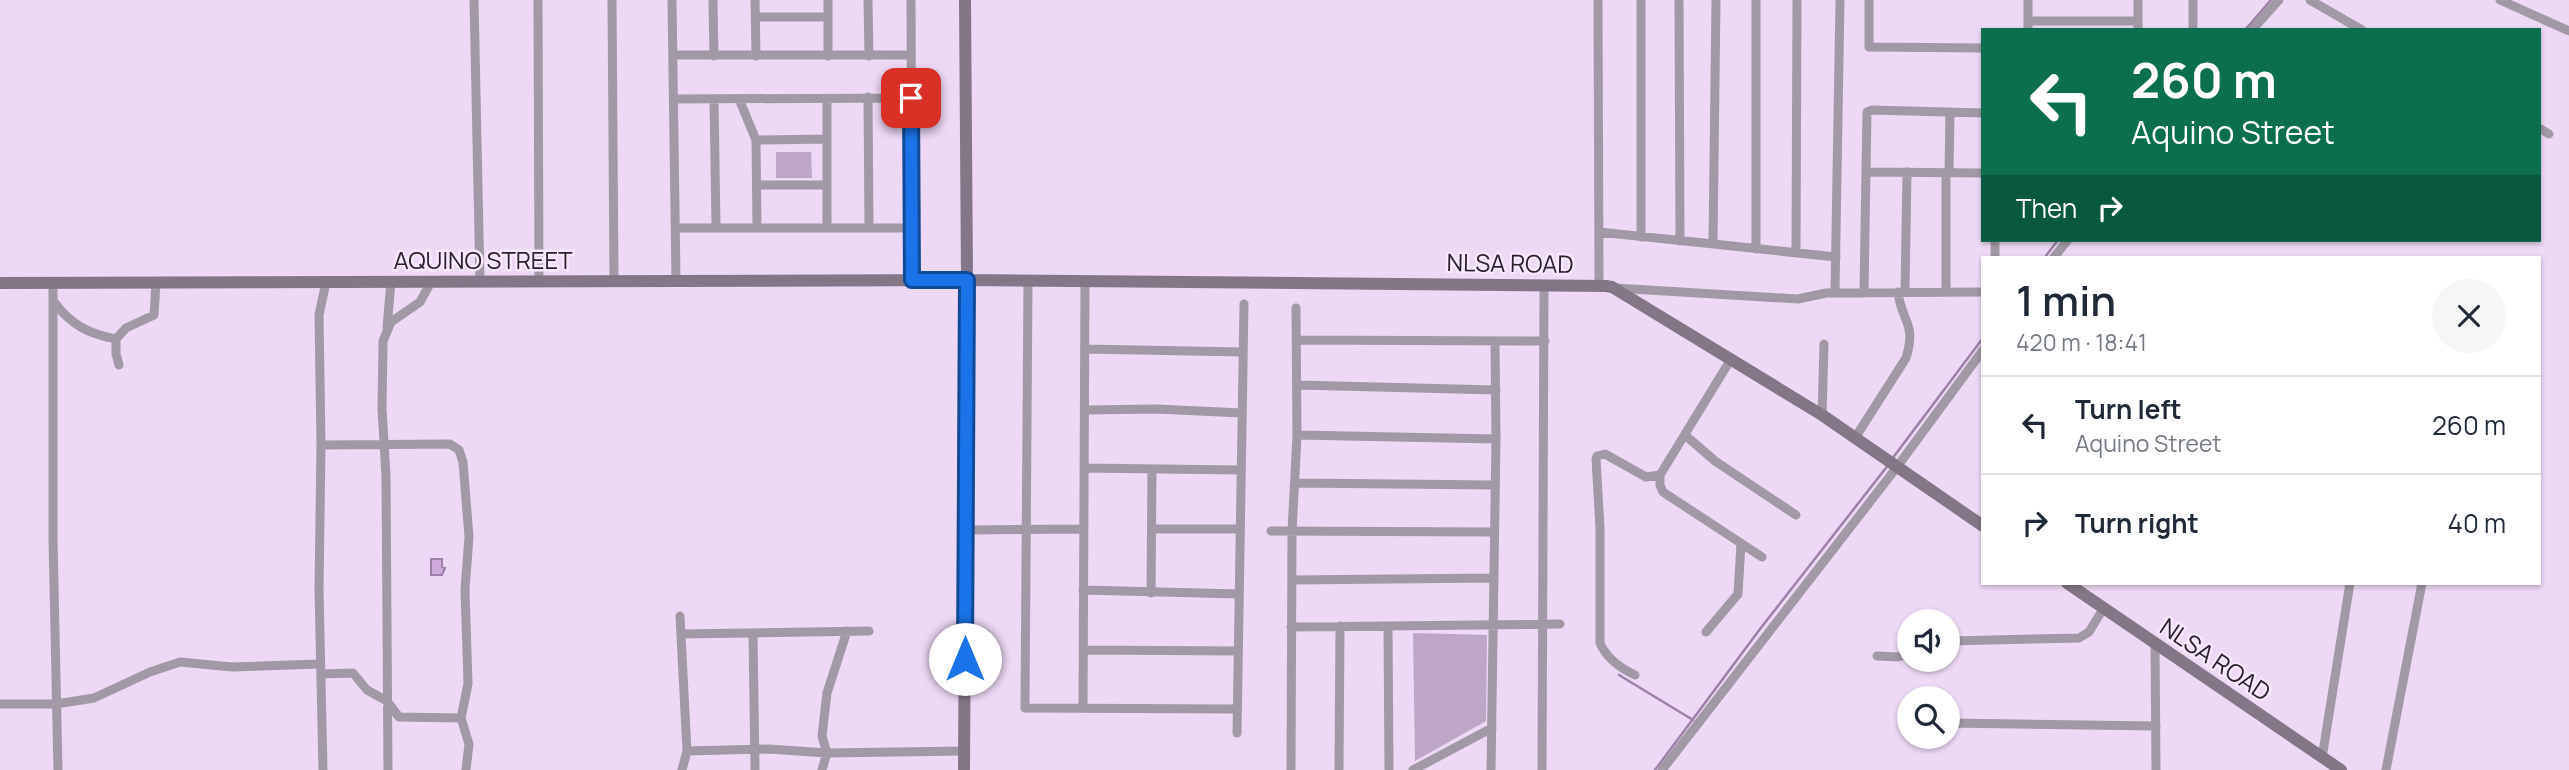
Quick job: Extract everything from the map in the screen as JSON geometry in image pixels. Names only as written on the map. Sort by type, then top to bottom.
[{"type":"main road","points":[[964,770],[967,280],[965,0]]},
{"type":"main road","name":"AQUINO STREET","points":[[0,283],[967,280]]},
{"type":"main road","name":"NLSA ROAD","points":[[967,280],[1612,287],[1822,415],[1981,525]]},
{"type":"main road","name":"NLSA ROAD","points":[[2070,585],[2341,770]]},
{"type":"street","points":[[474,0],[480,282]]},
{"type":"street","points":[[538,0],[539,281]]},
{"type":"street","points":[[612,0],[614,281]]},
{"type":"street","points":[[672,0],[676,281]]},
{"type":"street","points":[[713,0],[714,56]]},
{"type":"street","points":[[755,0],[756,56]]},
{"type":"street","points":[[828,0],[828,56]]},
{"type":"street","points":[[868,0],[869,56]]},
{"type":"street","points":[[911,0],[912,280]]},
{"type":"street","points":[[1598,0],[1599,286]]},
{"type":"street","points":[[1641,0],[1641,237]]},
{"type":"street","points":[[1679,0],[1680,241]]},
{"type":"street","points":[[1713,244],[1716,0]]},
{"type":"street","points":[[1755,249],[1756,0]]},
{"type":"street","points":[[1796,253],[1797,0]]},
{"type":"street","points":[[1835,293],[1840,0]]},
{"type":"street","points":[[1869,0],[1869,47],[1981,48]]},
{"type":"street","points":[[2028,0],[2028,25],[2138,26],[2138,0]]},
{"type":"street","points":[[2193,0],[2193,28]]},
{"type":"street","points":[[2254,28],[2279,0]]},
{"type":"street","points":[[2310,0],[2358,28]]},
{"type":"street","points":[[2501,0],[2569,31]]},
{"type":"street","points":[[756,17],[828,17]]},
{"type":"street","points":[[673,55],[911,55]]},
{"type":"street","points":[[868,97],[869,227]]},
{"type":"street","points":[[674,99],[911,98]]},
{"type":"street","points":[[714,99],[716,227]]},
{"type":"street","points":[[739,99],[756,140],[757,227]]},
{"type":"street","points":[[827,99],[827,227]]},
{"type":"street","points":[[1864,293],[1867,112],[1981,113]]},
{"type":"street","points":[[1946,292],[1950,113]]},
{"type":"street","points":[[2541,129],[2549,134]]},
{"type":"street","points":[[756,140],[827,139]]},
{"type":"street","points":[[1866,172],[1981,173]]},
{"type":"street","points":[[1855,438],[1906,358],[1910,345],[1910,329],[1899,302],[1907,172]]},
{"type":"street","points":[[757,185],[827,185]]},
{"type":"street","points":[[676,228],[911,228]]},
{"type":"street","points":[[1599,232],[1836,257]]},
{"type":"street","points":[[2055,256],[2066,242]]},
{"type":"street","points":[[1028,281],[1025,708],[1237,709]]},
{"type":"street","points":[[1083,708],[1086,281]]},
{"type":"street","points":[[119,365],[116,339],[126,328],[155,315],[156,282]]},
{"type":"street","points":[[323,770],[318,576],[321,445],[319,315],[326,282]]},
{"type":"street","points":[[388,770],[385,444],[382,410],[383,341],[387,329],[391,282]]},
{"type":"street","points":[[387,329],[400,314],[420,302],[431,282]]},
{"type":"street","points":[[53,283],[58,770]]},
{"type":"street","points":[[1542,770],[1544,285]]},
{"type":"street","points":[[1612,287],[1798,299],[1819,293],[1981,292]]},
{"type":"street","points":[[53,300],[61,311],[85,331],[116,339]]},
{"type":"street","points":[[1237,733],[1244,304]]},
{"type":"street","points":[[1291,770],[1292,532],[1297,435],[1296,308]]},
{"type":"street","points":[[1297,340],[1545,341]]},
{"type":"street","points":[[1491,770],[1495,342]]},
{"type":"street","points":[[1822,415],[1824,344]]},
{"type":"street","points":[[1085,349],[1243,352]]},
{"type":"street","points":[[1662,770],[1892,464],[1981,353]]},
{"type":"street","points":[[1731,359],[1660,475],[1660,485],[1663,492],[1762,557]]},
{"type":"street","points":[[1297,385],[1496,390]]},
{"type":"street","points":[[1085,410],[1156,409],[1242,413]]},
{"type":"street","points":[[1297,435],[1496,439]]},
{"type":"street","points":[[1685,435],[1715,461],[1796,515]]},
{"type":"street","points":[[321,445],[450,444],[459,450],[469,537],[465,589],[468,684],[461,718],[469,744],[466,770]]},
{"type":"street","points":[[1635,675],[1620,667],[1600,643],[1600,528],[1596,459],[1597,456],[1605,454],[1643,476],[1650,478],[1660,475]]},
{"type":"street","points":[[1084,468],[1241,470]]},
{"type":"street","points":[[1151,593],[1152,468]]},
{"type":"street","points":[[1296,483],[1495,485]]},
{"type":"street","points":[[965,530],[1084,529]]},
{"type":"street","points":[[1152,529],[1240,529]]},
{"type":"street","points":[[1272,531],[1493,532]]},
{"type":"street","points":[[1706,632],[1738,594],[1741,544]]},
{"type":"street","points":[[1293,580],[1494,578]]},
{"type":"street","points":[[2322,758],[2350,585]]},
{"type":"street","points":[[2386,770],[2422,585]]},
{"type":"street","points":[[1083,590],[1239,594]]},
{"type":"street","points":[[1960,641],[2080,638],[2089,632],[2103,609]]},
{"type":"street","points":[[680,616],[687,751],[682,770]]},
{"type":"street","points":[[1291,627],[1560,624]]},
{"type":"street","points":[[1339,770],[1340,626]]},
{"type":"street","points":[[1388,626],[1390,770]]},
{"type":"street","points":[[822,770],[827,753],[822,736],[825,703],[847,631]]},
{"type":"street","points":[[681,634],[869,631]]},
{"type":"street","points":[[753,633],[755,770]]},
{"type":"street","points":[[2155,645],[2156,770]]},
{"type":"street","points":[[1083,650],[1238,651]]},
{"type":"street","points":[[1877,656],[1897,657]]},
{"type":"street","points":[[0,704],[56,704],[103,695],[130,681],[180,662],[353,673],[367,690],[387,701],[400,717],[461,718]]},
{"type":"street","points":[[1960,723],[2156,726]]},
{"type":"street","points":[[1413,770],[1492,728]]},
{"type":"street","points":[[687,751],[964,751]]},
{"type":"shaded area","points":[[776,152],[811,152],[812,178],[776,178]]},
{"type":"shaded area","points":[[431,559],[442,559],[442,567],[445,568],[442,575],[431,575]]},
{"type":"shaded area","points":[[1413,633],[1487,635],[1486,721],[1415,761]]},
{"type":"waterway","points":[[2247,28],[2271,0]]},
{"type":"waterway","points":[[2046,256],[2056,242]]},
{"type":"waterway","points":[[1892,459],[1981,341]]},
{"type":"waterway","points":[[1655,770],[1760,629],[1889,464]]},
{"type":"waterway","points":[[1619,675],[1693,720]]},
{"type":"route","points":[[911,98],[912,280],[967,280],[965,659]]}]
